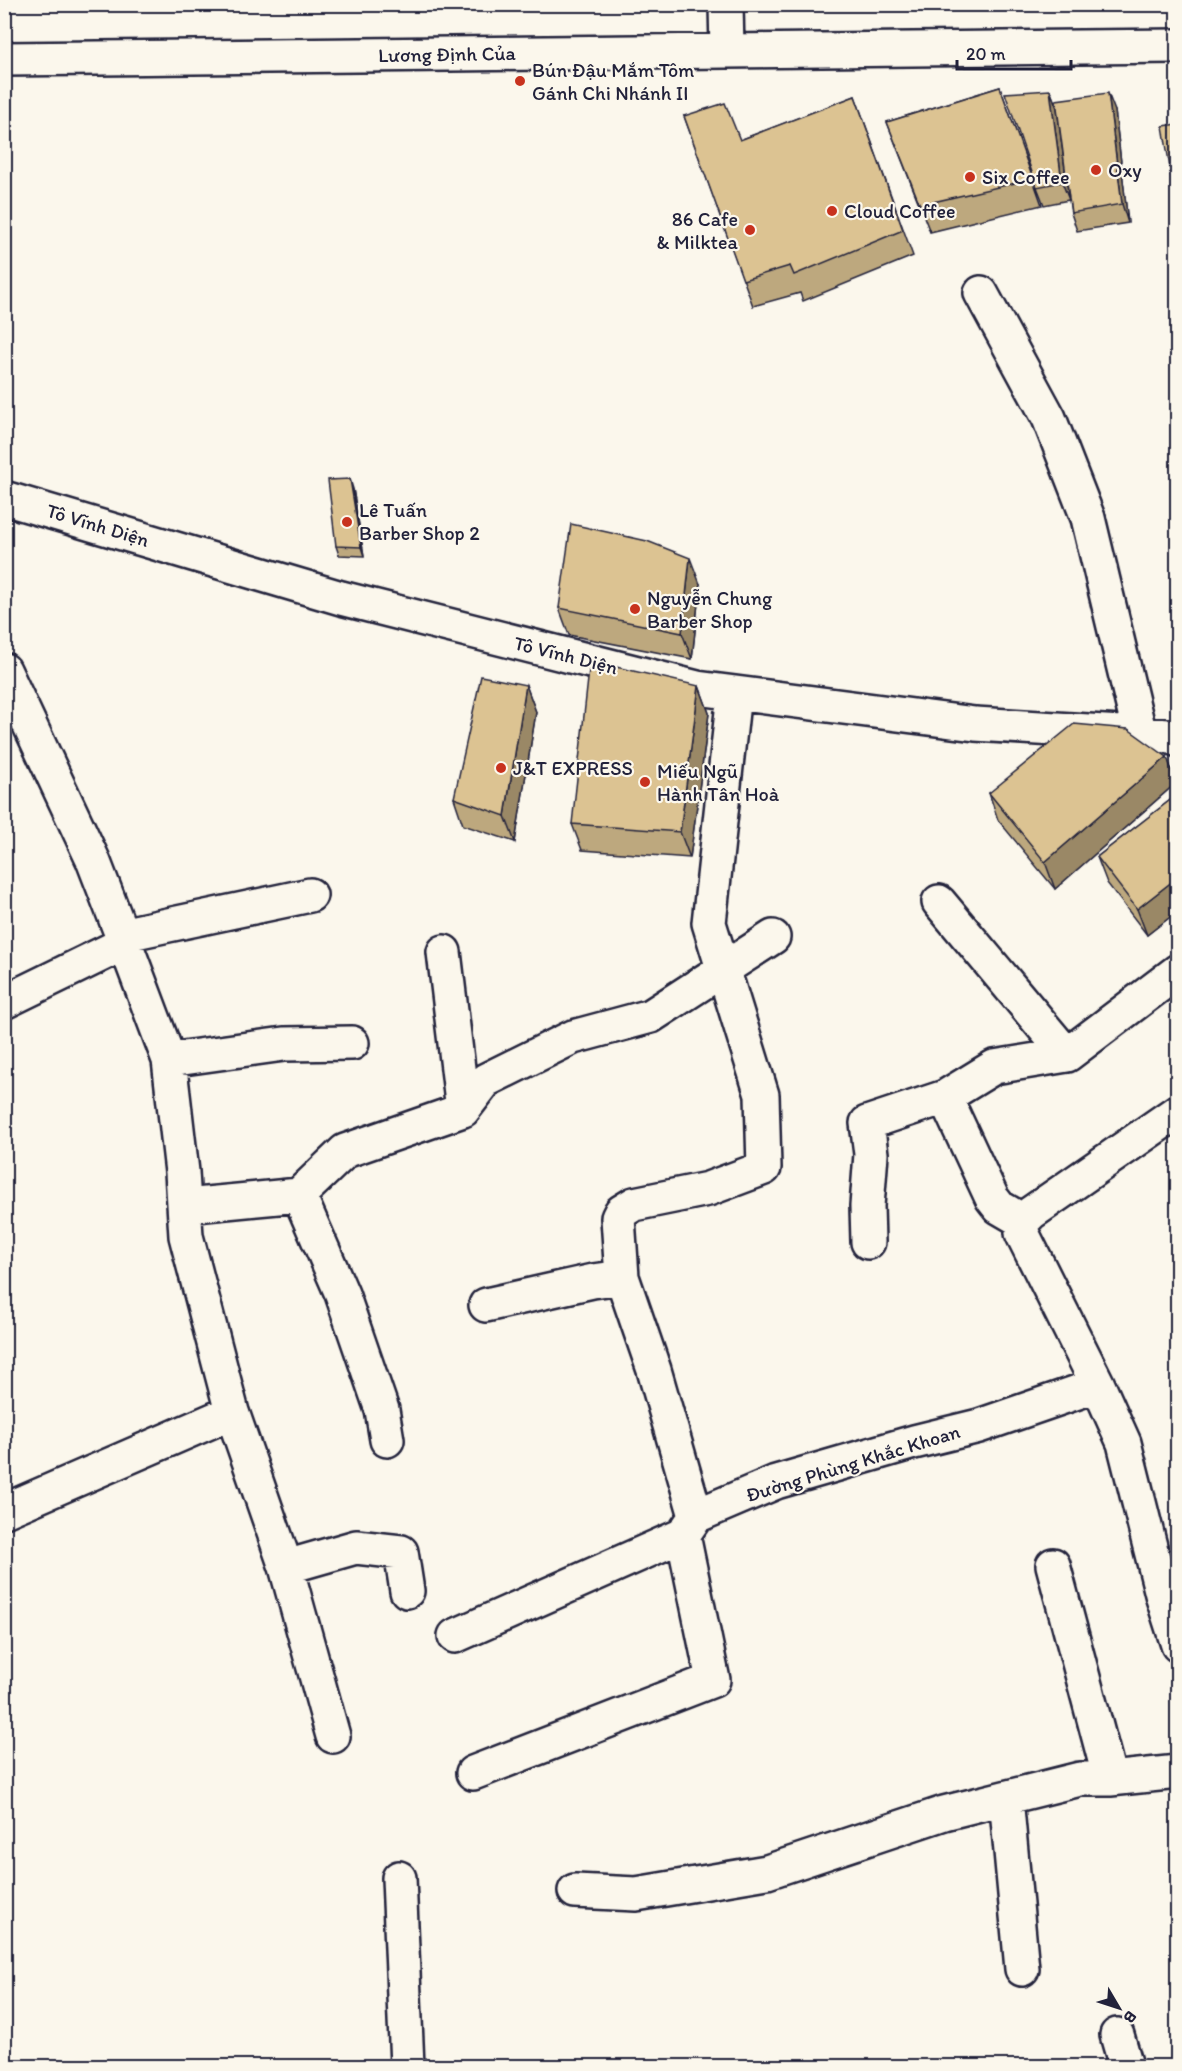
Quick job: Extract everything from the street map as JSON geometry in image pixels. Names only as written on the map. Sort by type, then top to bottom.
[{"type":"street","points":[[726,4],[727,51]]},
{"type":"street","name":"Lương Định Của","points":[[4,59],[1178,46]]},
{"type":"street","points":[[981,293],[1049,418],[1088,518],[1140,735]]},
{"type":"street","name":"Tô Vĩnh Diện","points":[[4,498],[341,598],[697,688],[975,724],[1168,736],[1178,740]]},
{"type":"street","points":[[4,670],[93,860],[170,1060],[186,1236],[232,1412],[286,1567],[333,1736]]},
{"type":"street","points":[[473,1773],[713,1680],[689,1526],[654,1370],[622,1277],[618,1218],[621,1212],[634,1204],[708,1189],[764,1167],[762,1095],[709,923],[734,693]]},
{"type":"street","points":[[4,1002],[122,939],[310,895]]},
{"type":"street","points":[[939,902],[1067,1055]]},
{"type":"street","points":[[185,1206],[299,1195],[345,1151],[463,1110],[486,1080],[573,1037],[651,1016],[773,937]]},
{"type":"street","points":[[444,952],[463,1110]]},
{"type":"street","points":[[868,1242],[867,1206],[871,1154],[867,1123],[945,1097],[994,1067],[1067,1055],[1178,971]]},
{"type":"street","points":[[170,1060],[285,1044],[352,1043]]},
{"type":"street","points":[[945,1097],[992,1198],[999,1207],[1023,1221]]},
{"type":"street","points":[[1178,1111],[1031,1213],[1023,1221],[1022,1233],[1098,1385],[1124,1443],[1163,1598],[1178,1645]]},
{"type":"street","points":[[299,1195],[349,1315],[382,1410],[387,1440]]},
{"type":"street","points":[[486,1305],[593,1281],[622,1277]]},
{"type":"street","name":"Đường Phùng Khắc Khoan","points":[[455,1636],[689,1526],[776,1482],[914,1442],[979,1426],[1098,1385]]},
{"type":"street","points":[[4,1511],[232,1412]]},
{"type":"street","points":[[286,1567],[356,1547],[401,1552],[407,1591]]},
{"type":"street","points":[[1053,1565],[1110,1779]]},
{"type":"street","points":[[575,1891],[636,1894],[767,1872],[944,1813],[1080,1779],[1110,1779],[1178,1772]]},
{"type":"street","points":[[1006,1798],[1022,1970]]},
{"type":"street","points":[[399,1878],[407,2067]]},
{"type":"street","points":[[1117,2034],[1126,2067]]},
{"type":"building","name":"Six Coffee","points":[[1000,87],[1033,179],[920,205],[887,122]]},
{"type":"building","name":"Oxy","points":[[1050,90],[1062,182],[1037,187],[1005,93]]},
{"type":"building","name":"Oxy","points":[[1108,93],[1122,204],[1071,213],[1056,100]]},
{"type":"building","points":[[855,96],[903,230],[794,275],[790,266],[743,280],[684,116],[725,103],[740,140]]},
{"type":"building","points":[[1178,124],[1178,191],[1174,192],[1163,126]]},
{"type":"building","name":"Lê Tuấn Barber Shop 2","points":[[350,479],[361,547],[336,546],[328,480]]},
{"type":"building","name":"Nguyễn Chung Barber Shop","points":[[571,524],[647,541],[690,558],[682,633],[559,608]]},
{"type":"building","name":"Miếu Ngũ Hành Tân Hoà","points":[[590,661],[699,686],[680,832],[572,824]]},
{"type":"building","points":[[481,676],[526,685],[505,816],[454,798]]},
{"type":"building","points":[[1074,724],[1128,729],[1167,757],[1045,862],[989,793]]},
{"type":"building","points":[[1178,794],[1178,877],[1137,909],[1097,857]]},
{"type":"place","name":"Bún Đậu Mắm Tôm Gánh Chi Nhánh II","points":[[520,81]]},
{"type":"place","name":"Oxy","points":[[1096,170]]},
{"type":"place","name":"Six Coffee","points":[[970,177]]},
{"type":"place","name":"Cloud Coffee","points":[[832,211]]},
{"type":"place","name":"86 Cafe & Milktea","points":[[750,230]]},
{"type":"place","name":"Lê Tuấn Barber Shop 2","points":[[347,522]]},
{"type":"place","name":"Nguyễn Chung Barber Shop","points":[[635,609]]},
{"type":"place","name":"J&T EXPRESS","points":[[501,768]]},
{"type":"place","name":"Miếu Ngũ Hành Tân Hoà","points":[[645,782]]}]
